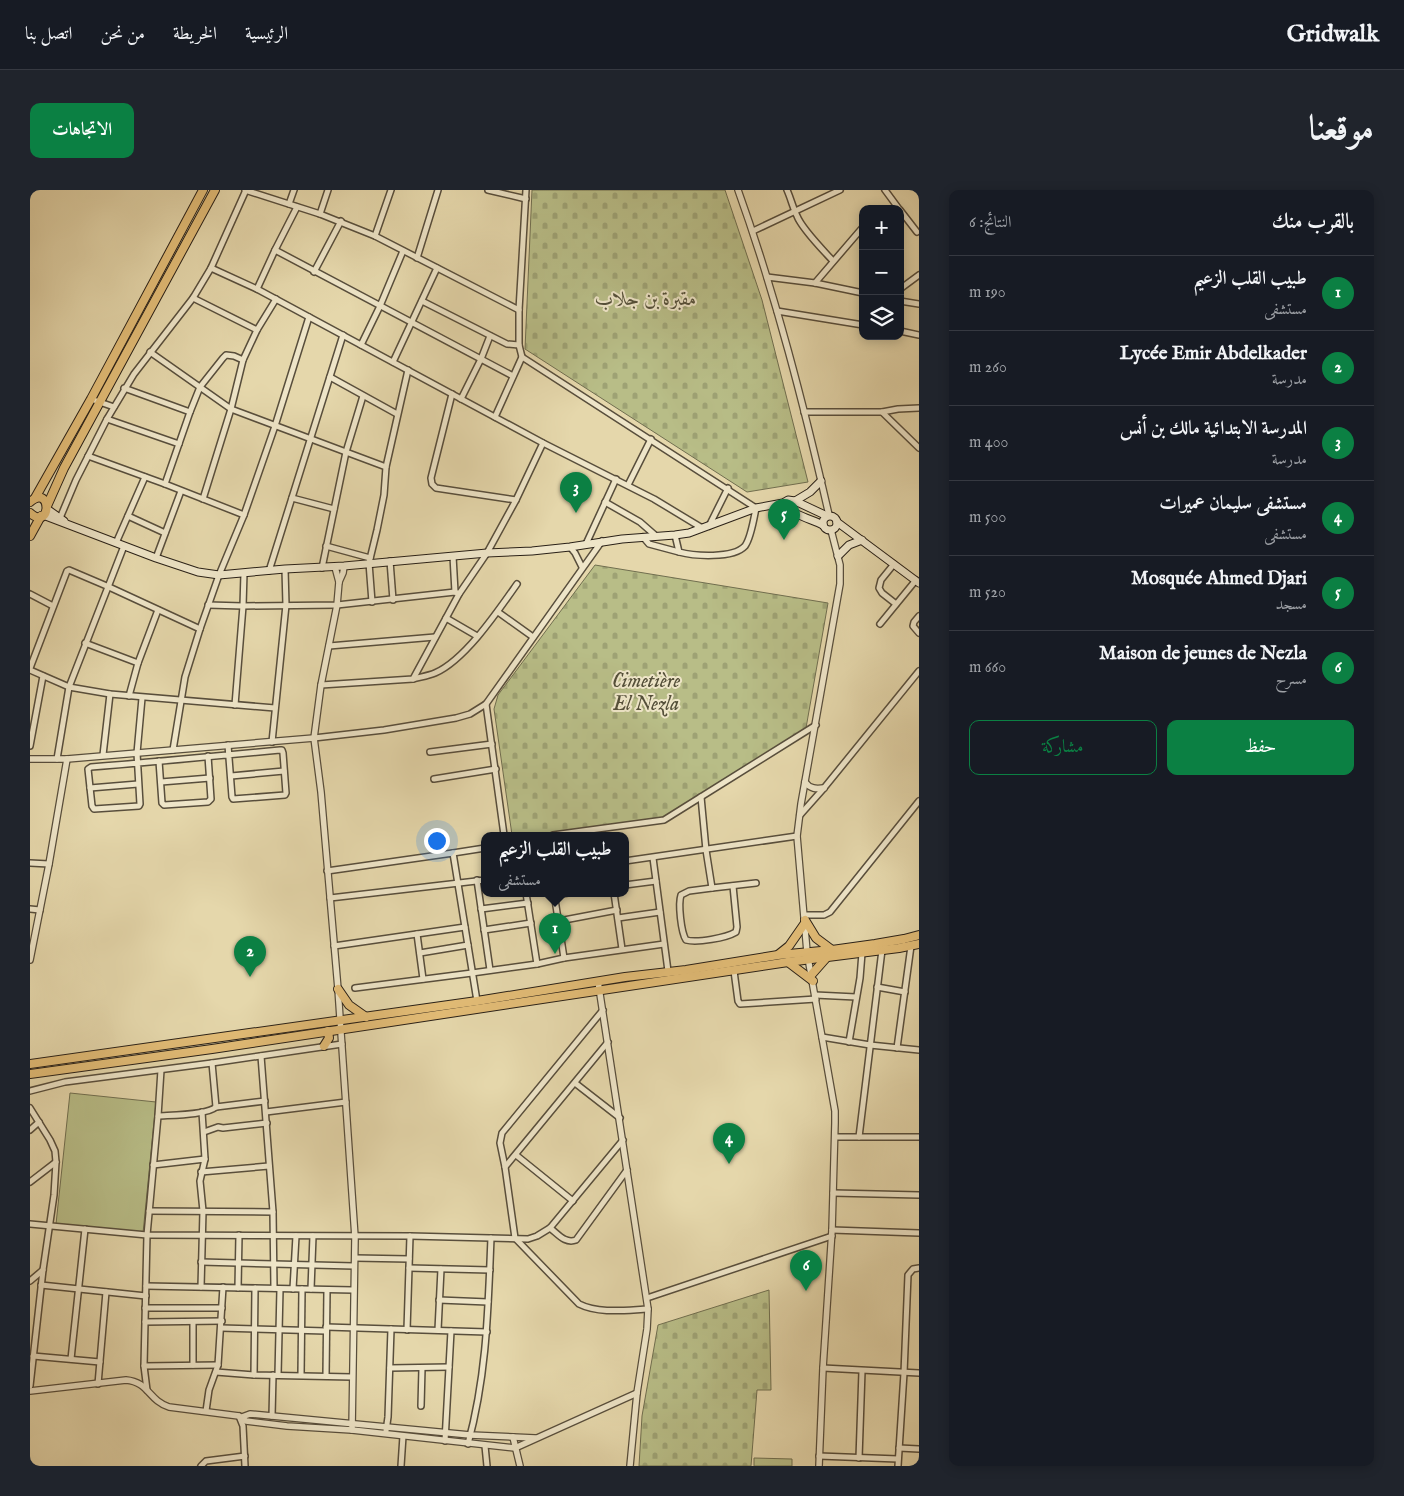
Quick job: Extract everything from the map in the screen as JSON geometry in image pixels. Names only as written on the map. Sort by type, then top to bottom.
[{"type":"main road","points":[[32,500],[91,399],[203,190]]},
{"type":"main road","points":[[30,536],[45,512],[64,468],[214,190]]},
{"type":"main road","points":[[795,502],[821,482]]},
{"type":"main road","points":[[32,500],[43,499],[45,512]]},
{"type":"main road","points":[[30,513],[35,516],[45,512],[156,558],[198,572],[219,575],[335,567],[369,561],[570,547],[602,541],[675,535],[689,533],[756,508],[783,503],[788,500],[828,516],[834,516],[837,522],[917,582]]},
{"type":"main road","points":[[783,503],[786,507],[823,525],[826,529],[831,530],[835,528],[837,522]]},
{"type":"main road","points":[[823,525],[823,521],[828,516]]},
{"type":"main road","points":[[838,556],[848,545],[862,540]]},
{"type":"main road","points":[[778,955],[789,946],[804,919],[816,938],[830,953]]},
{"type":"main road","points":[[788,962],[812,978],[830,953],[919,935]]},
{"type":"main road","points":[[31,1062],[366,1017],[778,955],[862,953],[915,945]]},
{"type":"main road","points":[[30,1074],[600,992],[788,962],[808,955]]},
{"type":"main road","points":[[338,989],[349,1005],[366,1017]]},
{"type":"main road","points":[[324,1046],[329,1038],[328,1031]]},
{"type":"street","points":[[63,520],[88,456],[124,388],[193,298],[211,268],[246,190],[341,221],[375,236],[519,310]]},
{"type":"street","points":[[289,204],[294,190]]},
{"type":"street","points":[[320,214],[328,190]]},
{"type":"street","points":[[375,236],[391,190]]},
{"type":"street","points":[[417,258],[438,190]]},
{"type":"street","points":[[488,190],[526,199]]},
{"type":"street","points":[[495,418],[522,357],[519,345],[519,310],[526,190]]},
{"type":"street","points":[[738,190],[753,231],[777,311],[804,412],[828,516]]},
{"type":"street","points":[[787,190],[799,220],[833,261]]},
{"type":"street","points":[[753,231],[840,190]]},
{"type":"street","points":[[885,190],[897,205]]},
{"type":"street","points":[[257,289],[274,250],[298,207]]},
{"type":"street","points":[[904,214],[917,232]]},
{"type":"street","points":[[314,272],[341,221]]},
{"type":"street","points":[[814,283],[859,232]]},
{"type":"street","points":[[274,250],[513,376]]},
{"type":"street","points":[[361,345],[403,251]]},
{"type":"street","points":[[211,268],[257,289],[495,418],[616,479],[705,527],[728,488]]},
{"type":"street","points":[[393,362],[437,268]]},
{"type":"street","points":[[904,286],[919,275]]},
{"type":"street","points":[[767,276],[859,292]]},
{"type":"street","points":[[193,298],[257,330]]},
{"type":"street","points":[[203,499],[231,408],[243,360],[257,330],[276,299]]},
{"type":"street","points":[[422,301],[507,344],[519,345]]},
{"type":"street","points":[[904,302],[919,304]]},
{"type":"street","points":[[777,311],[859,324]]},
{"type":"street","points":[[174,750],[186,677],[200,629],[219,575],[244,515],[275,426],[309,317]]},
{"type":"street","points":[[904,332],[919,335]]},
{"type":"street","points":[[269,571],[343,335]]},
{"type":"street","points":[[461,399],[490,336]]},
{"type":"street","points":[[150,352],[231,408],[386,467]]},
{"type":"street","points":[[165,484],[200,387],[226,355],[243,360]]},
{"type":"street","points":[[522,357],[728,488],[756,508],[745,546],[725,554],[704,556],[688,554],[649,544],[642,537]]},
{"type":"street","points":[[372,602],[369,561],[384,495],[386,467],[408,370]]},
{"type":"street","points":[[330,377],[397,414]]},
{"type":"street","points":[[124,388],[190,412]]},
{"type":"street","points":[[452,394],[431,478],[432,484],[436,488],[516,500]]},
{"type":"street","points":[[322,568],[346,452],[363,396]]},
{"type":"street","points":[[91,399],[114,407]]},
{"type":"street","points":[[804,412],[882,412],[898,408],[919,408]]},
{"type":"street","points":[[882,412],[919,448]]},
{"type":"street","points":[[107,419],[179,444]]},
{"type":"street","points":[[628,486],[651,439]]},
{"type":"street","points":[[412,679],[446,618],[457,593],[487,553],[516,500],[543,443]]},
{"type":"street","points":[[88,456],[244,515]]},
{"type":"street","points":[[116,543],[145,477]]},
{"type":"street","points":[[586,544],[616,479]]},
{"type":"street","points":[[156,558],[181,490]]},
{"type":"street","points":[[292,498],[334,509]]},
{"type":"street","points":[[605,502],[640,522],[656,536]]},
{"type":"street","points":[[128,516],[166,533]]},
{"type":"street","points":[[819,1466],[836,1137],[835,1111],[808,955],[797,836],[799,815],[839,593],[840,565],[831,530]]},
{"type":"street","points":[[675,535],[679,552]]},
{"type":"street","points":[[30,759],[57,759],[314,738],[384,730],[470,714],[486,704],[602,541]]},
{"type":"street","points":[[57,759],[69,687],[124,546]]},
{"type":"street","points":[[326,546],[369,561]]},
{"type":"street","points":[[570,547],[582,568]]},
{"type":"street","points":[[453,556],[457,593]]},
{"type":"street","points":[[390,561],[393,600]]},
{"type":"street","points":[[894,564],[881,580],[879,588],[896,604]]},
{"type":"street","points":[[344,566],[339,582],[321,685],[314,738],[322,800],[338,989],[355,1237],[352,1430]]},
{"type":"street","points":[[335,567],[339,582]]},
{"type":"street","points":[[272,742],[286,605],[285,569]]},
{"type":"street","points":[[200,629],[69,570],[53,606],[30,669],[69,687],[110,694],[275,708]]},
{"type":"street","points":[[235,706],[244,573]]},
{"type":"street","points":[[880,624],[917,582]]},
{"type":"street","points":[[321,685],[412,679],[435,673],[461,655],[498,612],[517,584]]},
{"type":"street","points":[[208,605],[336,605],[457,593]]},
{"type":"street","points":[[30,594],[53,606]]},
{"type":"street","points":[[129,696],[138,663],[158,610]]},
{"type":"street","points":[[498,612],[533,637]]},
{"type":"street","points":[[919,616],[913,626],[919,633]]},
{"type":"street","points":[[446,618],[477,636]]},
{"type":"street","points":[[329,646],[435,637]]},
{"type":"street","points":[[85,643],[138,663]]},
{"type":"street","points":[[799,815],[824,788],[919,671]]},
{"type":"street","points":[[30,746],[32,725],[43,676]]},
{"type":"street","points":[[103,755],[110,694]]},
{"type":"street","points":[[142,698],[137,753],[137,763],[139,806],[94,809],[92,806],[89,768],[137,763],[229,754],[282,750],[286,793],[283,796],[233,799],[230,776],[229,754],[228,745]]},
{"type":"street","points":[[486,704],[504,832]]},
{"type":"street","points":[[575,832],[664,820],[816,725]]},
{"type":"street","points":[[430,752],[492,744]]},
{"type":"street","points":[[159,761],[162,803],[164,805],[208,802],[211,799],[208,756]]},
{"type":"street","points":[[30,960],[33,934],[50,864],[67,758]]},
{"type":"street","points":[[434,779],[496,770]]},
{"type":"street","points":[[230,776],[284,771]]},
{"type":"street","points":[[161,782],[210,778]]},
{"type":"street","points":[[805,782],[810,787],[824,788]]},
{"type":"street","points":[[90,788],[138,784]]},
{"type":"street","points":[[701,797],[712,888]]},
{"type":"street","points":[[804,919],[830,912],[919,801]]},
{"type":"street","points":[[629,861],[797,836]]},
{"type":"street","points":[[327,871],[481,849]]},
{"type":"street","points":[[453,853],[477,1001]]},
{"type":"street","points":[[653,858],[668,971]]},
{"type":"street","points":[[30,863],[50,864]]},
{"type":"street","points":[[477,880],[490,970]]},
{"type":"street","points":[[330,898],[481,880]]},
{"type":"street","points":[[629,884],[656,881]]},
{"type":"street","points":[[733,886],[736,932],[694,941],[686,940],[683,932],[681,895],[689,891],[756,882]]},
{"type":"street","points":[[527,897],[537,964]]},
{"type":"street","points":[[555,897],[564,958]]},
{"type":"street","points":[[615,897],[622,949]]},
{"type":"street","points":[[482,909],[528,903]]},
{"type":"street","points":[[30,909],[40,910]]},
{"type":"street","points":[[559,920],[617,910]]},
{"type":"street","points":[[618,918],[660,912]]},
{"type":"street","points":[[484,930],[531,923]]},
{"type":"street","points":[[334,946],[465,927]]},
{"type":"street","points":[[417,934],[423,979]]},
{"type":"street","points":[[355,988],[537,964],[564,958],[664,944]]},
{"type":"street","points":[[420,953],[468,945]]},
{"type":"street","points":[[897,1048],[905,992],[915,945]]},
{"type":"street","points":[[859,1137],[882,950]]},
{"type":"street","points":[[849,1042],[862,953]]},
{"type":"street","points":[[734,971],[738,1003],[815,997],[856,997]]},
{"type":"street","points":[[598,981],[648,1309],[630,1466]]},
{"type":"street","points":[[877,987],[905,992]]},
{"type":"street","points":[[603,1010],[502,1133],[500,1143],[515,1238],[579,1304],[597,1310],[648,1309]]},
{"type":"street","points":[[822,1037],[870,1045],[919,1050]]},
{"type":"street","points":[[505,1167],[608,1042]]},
{"type":"street","points":[[30,1091],[65,1082],[342,1044]]},
{"type":"street","points":[[261,1056],[277,1288],[278,1330],[272,1416]]},
{"type":"street","points":[[212,1063],[216,1107]]},
{"type":"street","points":[[147,1390],[144,1366],[147,1235],[161,1070]]},
{"type":"street","points":[[575,1083],[620,1118]]},
{"type":"street","points":[[158,1116],[202,1112],[216,1107],[265,1101]]},
{"type":"street","points":[[266,1112],[346,1102]]},
{"type":"street","points":[[30,1108],[55,1151],[56,1162],[54,1195],[41,1285],[30,1386]]},
{"type":"street","points":[[201,1287],[203,1211],[200,1181],[205,1159],[202,1112]]},
{"type":"street","points":[[30,1130],[39,1122]]},
{"type":"street","points":[[204,1132],[218,1127],[267,1123]]},
{"type":"street","points":[[836,1137],[919,1137]]},
{"type":"street","points":[[30,1224],[147,1235],[410,1236],[528,1239],[550,1228],[623,1140]]},
{"type":"street","points":[[516,1155],[573,1201]]},
{"type":"street","points":[[153,1165],[205,1159]]},
{"type":"street","points":[[30,1182],[56,1162]]},
{"type":"street","points":[[201,1172],[269,1166]]},
{"type":"street","points":[[550,1228],[565,1240],[576,1240],[627,1170]]},
{"type":"street","points":[[833,1193],[919,1195]]},
{"type":"street","points":[[149,1211],[273,1212]]},
{"type":"street","points":[[71,1360],[85,1229]]},
{"type":"street","points":[[647,1298],[832,1233],[919,1233]]},
{"type":"street","points":[[238,1236],[238,1288]]},
{"type":"street","points":[[293,1289],[296,1236]]},
{"type":"street","points":[[311,1289],[313,1236]]},
{"type":"street","points":[[407,1330],[410,1236]]},
{"type":"street","points":[[468,1444],[482,1376],[487,1332],[491,1238]]},
{"type":"street","points":[[355,1258],[409,1259]]},
{"type":"street","points":[[201,1262],[354,1266]]},
{"type":"street","points":[[409,1268],[490,1270]]},
{"type":"street","points":[[898,1466],[908,1276],[913,1269],[919,1268]]},
{"type":"street","points":[[438,1330],[441,1269]]},
{"type":"street","points":[[30,1281],[43,1270]]},
{"type":"street","points":[[41,1285],[146,1296]]},
{"type":"street","points":[[146,1286],[353,1290]]},
{"type":"street","points":[[206,1411],[209,1390],[218,1365],[223,1287]]},
{"type":"street","points":[[254,1375],[255,1288]]},
{"type":"street","points":[[301,1376],[302,1289]]},
{"type":"street","points":[[326,1376],[327,1290]]},
{"type":"street","points":[[98,1384],[106,1292]]},
{"type":"street","points":[[439,1300],[488,1302]]},
{"type":"street","points":[[145,1308],[222,1308]]},
{"type":"street","points":[[145,1322],[222,1321]]},
{"type":"street","points":[[193,1322],[193,1365]]},
{"type":"street","points":[[30,1331],[36,1326]]},
{"type":"street","points":[[221,1328],[302,1331],[353,1328],[487,1332]]},
{"type":"street","points":[[385,1434],[392,1329]]},
{"type":"street","points":[[445,1441],[451,1331]]},
{"type":"street","points":[[33,1356],[100,1362]]},
{"type":"street","points":[[144,1366],[218,1365]]},
{"type":"street","points":[[390,1368],[449,1367]]},
{"type":"street","points":[[421,1406],[422,1368]]},
{"type":"street","points":[[823,1368],[919,1373]]},
{"type":"street","points":[[858,1458],[862,1371]]},
{"type":"street","points":[[216,1372],[254,1375],[352,1376]]},
{"type":"street","points":[[30,1392],[126,1380],[140,1384],[162,1405],[177,1409],[206,1411],[241,1417],[250,1414],[470,1435],[534,1438]]},
{"type":"street","points":[[241,1417],[246,1421],[287,1426],[352,1430],[515,1448],[637,1393]]},
{"type":"street","points":[[241,1417],[245,1466]]},
{"type":"street","points":[[287,1426],[288,1417]]},
{"type":"street","points":[[401,1466],[403,1436]]},
{"type":"street","points":[[513,1438],[520,1466]]},
{"type":"street","points":[[485,1446],[487,1466]]},
{"type":"street","points":[[899,1448],[919,1449]]},
{"type":"street","points":[[200,1466],[206,1461],[245,1456]]},
{"type":"street","points":[[819,1456],[898,1459]]},
{"type":"green space","name":"مقبرة بن جلاب","points":[[532,190],[725,190],[762,300],[808,482],[747,492],[525,349]]},
{"type":"green space","name":"Cimetière El Nezla","points":[[595,565],[828,603],[806,728],[665,817],[558,832],[512,832],[494,709],[498,695]]},
{"type":"green space","points":[[70,1093],[156,1102],[143,1233],[56,1224]]},
{"type":"green space","points":[[769,1290],[771,1390],[757,1390],[751,1466],[639,1466],[642,1416],[658,1325]]},
{"type":"green space","points":[[754,1458],[792,1459],[792,1466],[754,1466]]},
{"type":"place","name":"المدرسة الابتدائية مالك بن أنس","points":[[576,513]]},
{"type":"place","name":"Mosquée Ahmed Djari","points":[[784,540]]},
{"type":"place","name":"طبيب القلب الزعيم","points":[[555,954]]},
{"type":"place","name":"Lycée Emir Abdelkader","points":[[250,977]]},
{"type":"place","name":"مستشفى سليمان عميرات","points":[[729,1164]]},
{"type":"place","name":"Maison de jeunes de Nezla","points":[[806,1291]]}]
